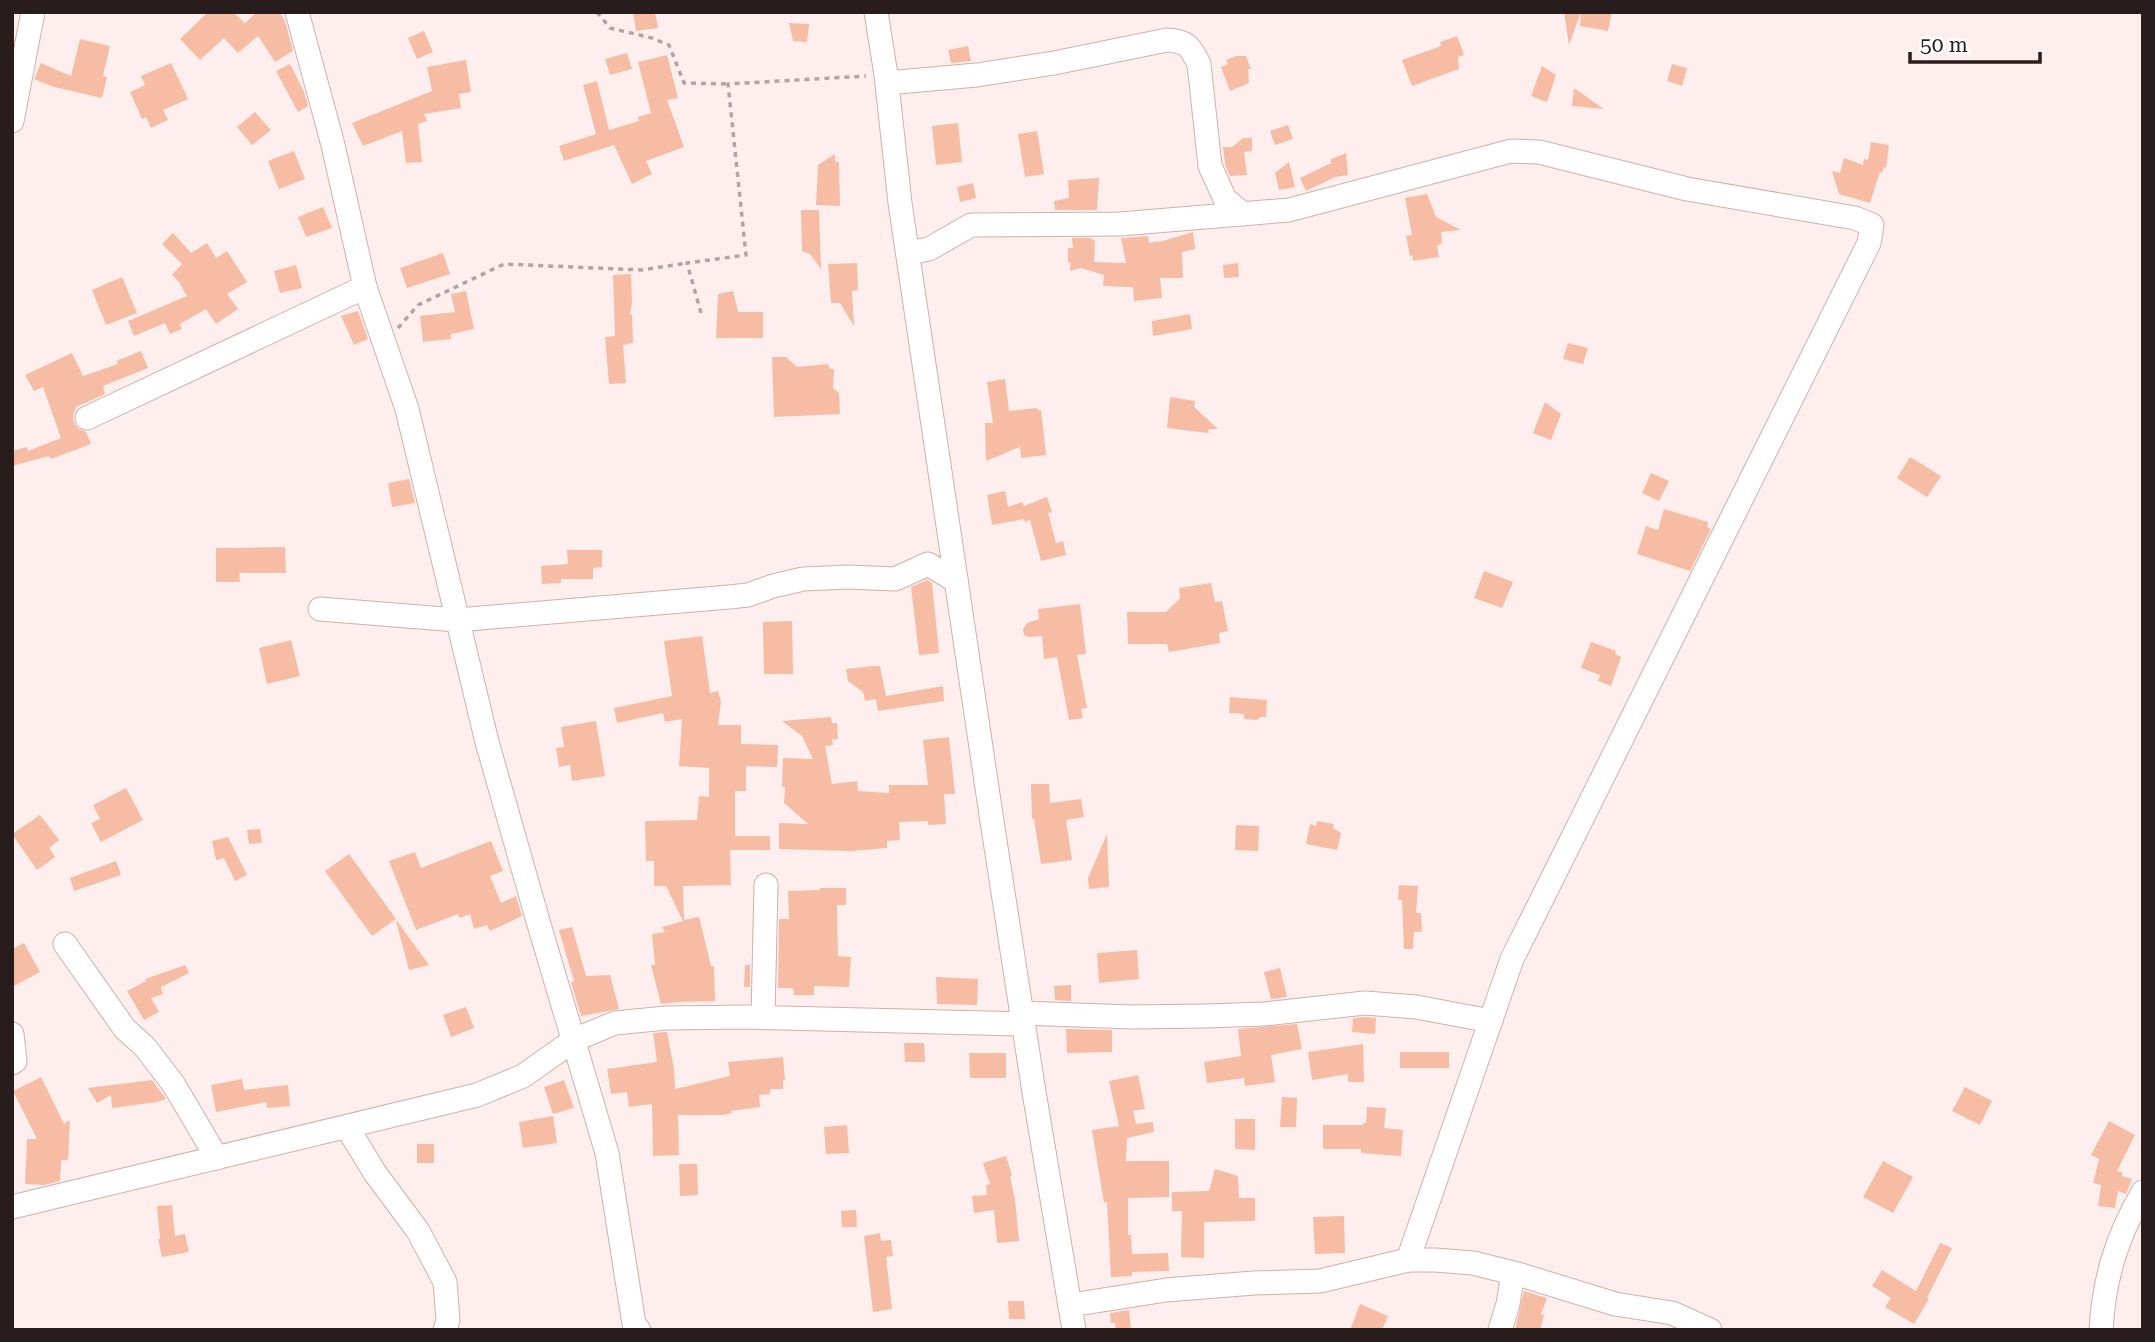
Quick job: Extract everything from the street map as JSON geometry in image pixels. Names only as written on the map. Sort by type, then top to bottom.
[{"type":"street","points":[[12,121],[18,53],[33,12]]},
{"type":"street","points":[[297,12],[333,145],[365,287],[407,408],[491,755],[607,1153],[634,1324],[639,1330]]},
{"type":"street","points":[[876,12],[956,581],[1022,1019],[1074,1330]]},
{"type":"street","points":[[886,79],[977,75],[1054,63],[1167,40],[1181,41],[1192,49],[1199,64],[1210,166],[1224,199],[1243,214]]},
{"type":"street","points":[[908,253],[929,249],[971,225],[1120,224],[1289,210],[1511,151],[1539,152],[1687,189],[1855,218],[1872,225],[1869,243],[1512,959],[1408,1260]]},
{"type":"street","points":[[87,418],[365,287]]},
{"type":"street","points":[[320,609],[457,620],[748,595],[803,579],[895,579],[928,564],[956,581]]},
{"type":"street","points":[[763,1017],[766,885]]},
{"type":"street","points":[[65,944],[125,1029],[145,1046],[174,1085],[217,1157]]},
{"type":"street","points":[[12,1207],[477,1095],[523,1076],[574,1040],[615,1023],[666,1018],[1022,1019],[1205,1016],[1264,1014],[1365,1003],[1416,1007],[1491,1021]]},
{"type":"street","points":[[12,1034],[15,1061],[12,1063]]},
{"type":"street","points":[[346,1126],[375,1173],[418,1231],[444,1282],[448,1320],[445,1330]]},
{"type":"street","points":[[2101,1330],[2110,1266],[2122,1230],[2143,1192]]},
{"type":"street","points":[[1071,1305],[1166,1290],[1320,1281],[1408,1260],[1473,1262],[1615,1304],[1672,1313],[1678,1323],[1710,1330]]},
{"type":"street","points":[[1500,1330],[1513,1273]]},
{"type":"path","points":[[597,12],[610,28],[669,45],[684,83],[886,79]]},
{"type":"path","points":[[384,343],[418,305],[504,264],[642,270],[746,255],[728,84]]},
{"type":"path","points":[[687,263],[701,313]]},
{"type":"building","points":[[208,12],[233,12],[245,23],[257,12],[279,12],[285,21],[293,51],[275,62],[258,36],[238,53],[224,38],[200,60],[180,39]]},
{"type":"building","points":[[633,12],[655,12],[658,28],[636,31]]},
{"type":"building","points":[[1564,12],[1581,12],[1569,45]]},
{"type":"building","points":[[1581,12],[1612,12],[1608,31],[1580,26]]},
{"type":"building","points":[[789,23],[809,24],[807,42],[793,41]]},
{"type":"building","points":[[424,31],[433,52],[417,59],[408,38]]},
{"type":"building","points":[[1457,36],[1464,55],[1458,57],[1459,69],[1412,86],[1402,60],[1441,46],[1440,42]]},
{"type":"building","points":[[80,39],[110,46],[103,76],[107,77],[102,98],[54,87],[34,79],[41,63],[71,76]]},
{"type":"building","points":[[968,46],[971,61],[951,63],[948,50]]},
{"type":"building","points":[[627,53],[632,69],[610,75],[605,59]]},
{"type":"building","points":[[667,55],[678,98],[667,100],[684,147],[646,161],[652,174],[632,184],[614,145],[564,161],[559,146],[596,134],[583,85],[597,81],[609,130],[639,121],[638,117],[651,113],[638,62]]},
{"type":"building","points":[[1246,56],[1251,69],[1248,69],[1249,83],[1230,91],[1221,67],[1228,64],[1226,60]]},
{"type":"building","points":[[466,60],[471,92],[459,94],[461,108],[424,114],[427,121],[418,124],[422,162],[406,163],[402,131],[363,146],[352,123],[432,91],[427,67]]},
{"type":"building","points":[[171,63],[188,99],[163,110],[168,120],[151,128],[146,117],[142,119],[130,92],[145,85],[141,76]]},
{"type":"building","points":[[290,64],[308,106],[298,112],[276,71]]},
{"type":"building","points":[[1672,64],[1687,68],[1682,86],[1667,81]]},
{"type":"building","points":[[1542,66],[1556,75],[1547,102],[1531,96]]},
{"type":"building","points":[[1574,88],[1604,109],[1572,106]]},
{"type":"building","points":[[255,112],[271,130],[252,145],[237,127]]},
{"type":"building","points":[[958,123],[962,162],[936,165],[932,126]]},
{"type":"building","points":[[1288,125],[1293,139],[1275,145],[1270,131]]},
{"type":"building","points":[[1037,131],[1044,174],[1025,177],[1018,134]]},
{"type":"building","points":[[1243,138],[1252,138],[1252,151],[1244,152],[1247,175],[1230,176],[1223,147],[1232,147]]},
{"type":"building","points":[[1871,142],[1889,145],[1886,168],[1880,172],[1870,203],[1839,194],[1832,171],[1840,173],[1844,158],[1863,165],[1864,159],[1868,160]]},
{"type":"building","points":[[294,151],[305,179],[279,189],[268,161]]},
{"type":"building","points":[[1346,153],[1348,175],[1335,177],[1306,191],[1300,178]]},
{"type":"building","points":[[835,154],[835,162],[839,162],[840,206],[816,205],[818,165]]},
{"type":"building","points":[[1289,162],[1295,187],[1279,190],[1275,173]]},
{"type":"building","points":[[1099,178],[1097,210],[1055,210],[1054,201],[1069,198],[1068,180]]},
{"type":"building","points":[[973,183],[976,198],[960,202],[957,187]]},
{"type":"building","points":[[1427,194],[1436,217],[1461,230],[1441,232],[1442,243],[1437,246],[1439,257],[1413,261],[1406,236],[1412,235],[1405,198]]},
{"type":"building","points":[[323,207],[332,228],[306,237],[298,217]]},
{"type":"building","points":[[801,210],[819,210],[821,269],[810,254],[802,251]]},
{"type":"building","points":[[1193,232],[1195,249],[1182,252],[1183,278],[1160,278],[1162,298],[1134,301],[1133,287],[1103,286],[1104,275],[1081,268],[1070,271],[1068,248],[1073,248],[1072,238],[1090,238],[1095,241],[1094,262],[1126,263],[1121,238],[1148,236],[1149,243]]},
{"type":"building","points":[[173,233],[191,253],[207,243],[216,258],[227,251],[247,282],[227,294],[238,309],[216,324],[206,309],[180,324],[182,329],[170,334],[165,323],[134,336],[128,321],[187,296],[172,275],[182,264],[162,244]]},
{"type":"building","points":[[443,253],[450,274],[407,288],[400,268]]},
{"type":"building","points":[[857,263],[858,290],[852,291],[854,326],[840,303],[831,303],[828,264]]},
{"type":"building","points":[[1238,263],[1239,277],[1224,278],[1223,265]]},
{"type":"building","points":[[296,265],[302,288],[280,293],[274,271]]},
{"type":"building","points":[[631,274],[630,315],[632,314],[633,343],[623,345],[626,383],[609,384],[605,337],[615,336],[613,275]]},
{"type":"building","points":[[122,277],[137,313],[106,325],[92,290]]},
{"type":"building","points":[[466,291],[474,329],[451,334],[451,339],[423,342],[420,316],[455,312],[451,294]]},
{"type":"building","points":[[733,291],[738,312],[763,312],[763,338],[716,338],[718,294]]},
{"type":"building","points":[[358,311],[368,339],[354,345],[341,316]]},
{"type":"building","points":[[1190,314],[1192,329],[1153,336],[1152,321]]},
{"type":"building","points":[[1568,343],[1588,348],[1583,364],[1563,359]]},
{"type":"building","points":[[141,351],[148,368],[103,386],[105,394],[76,407],[74,423],[86,432],[91,444],[51,459],[49,456],[12,466],[12,451],[27,447],[28,451],[61,438],[43,387],[34,391],[25,375],[72,353],[83,376],[118,364],[116,361]]},
{"type":"building","points":[[772,357],[786,357],[797,367],[828,364],[830,369],[834,369],[833,388],[839,393],[840,414],[774,417]]},
{"type":"building","points":[[1005,379],[1009,411],[1037,408],[1041,410],[1046,455],[1021,458],[1020,447],[986,461],[985,423],[993,423],[987,382]]},
{"type":"building","points":[[1170,397],[1195,401],[1194,407],[1218,429],[1208,429],[1209,433],[1167,428]]},
{"type":"building","points":[[1545,402],[1561,414],[1551,440],[1533,433]]},
{"type":"building","points":[[1910,457],[1941,476],[1927,497],[1897,478]]},
{"type":"building","points":[[1651,473],[1669,481],[1659,501],[1642,493]]},
{"type":"building","points":[[409,479],[415,503],[392,507],[388,483]]},
{"type":"building","points":[[1005,491],[1008,507],[1022,502],[1024,506],[1047,497],[1056,543],[1063,541],[1066,555],[1041,561],[1030,520],[992,525],[987,495]]},
{"type":"building","points":[[1664,509],[1708,522],[1707,527],[1711,529],[1690,571],[1637,554],[1646,526],[1658,530]]},
{"type":"building","points":[[285,547],[286,573],[239,573],[240,582],[216,582],[216,548]]},
{"type":"building","points":[[567,550],[602,550],[602,567],[593,568],[593,579],[561,579],[561,583],[542,584],[541,566],[568,564]]},
{"type":"building","points":[[1484,571],[1513,582],[1502,608],[1474,598]]},
{"type":"building","points":[[927,580],[932,583],[939,653],[919,655],[911,587]]},
{"type":"building","points":[[1211,583],[1215,602],[1222,601],[1228,631],[1219,633],[1220,643],[1169,652],[1167,644],[1128,644],[1127,612],[1166,612],[1180,598],[1179,588]]},
{"type":"building","points":[[1080,604],[1086,654],[1077,655],[1087,708],[1081,709],[1083,718],[1069,720],[1057,657],[1044,659],[1042,636],[1028,637],[1024,635],[1023,629],[1027,623],[1039,619],[1038,609]]},
{"type":"building","points":[[792,621],[793,674],[764,674],[763,622]]},
{"type":"building","points":[[702,636],[710,693],[718,691],[721,702],[718,725],[741,725],[741,744],[778,745],[777,767],[746,766],[746,791],[735,791],[735,836],[770,836],[770,850],[730,850],[731,885],[683,886],[684,920],[699,917],[711,966],[714,966],[715,1001],[661,1004],[651,965],[655,965],[652,934],[665,932],[662,927],[683,921],[666,886],[654,886],[654,861],[646,861],[645,821],[697,820],[699,796],[709,797],[709,768],[679,766],[682,719],[665,722],[663,713],[617,723],[614,708],[672,696],[664,641]]},
{"type":"building","points":[[291,640],[300,676],[267,684],[259,648]]},
{"type":"building","points":[[1591,642],[1616,651],[1615,654],[1621,657],[1611,686],[1598,681],[1600,675],[1581,668]]},
{"type":"building","points":[[880,666],[886,696],[943,686],[944,701],[878,711],[876,699],[865,701],[863,692],[848,681],[846,669]]},
{"type":"building","points":[[1230,697],[1267,700],[1266,717],[1244,719],[1244,714],[1229,713]]},
{"type":"building","points":[[831,717],[832,723],[837,723],[838,739],[832,739],[833,745],[825,746],[832,784],[857,781],[858,791],[889,793],[889,785],[928,785],[923,740],[949,737],[955,794],[944,794],[946,824],[928,825],[928,821],[899,822],[900,840],[887,841],[887,848],[851,851],[779,849],[779,823],[808,824],[784,803],[783,758],[813,759],[802,736],[782,721]]},
{"type":"building","points":[[596,721],[605,776],[572,781],[570,765],[559,767],[556,748],[564,747],[561,727]]},
{"type":"building","points":[[1031,784],[1049,784],[1050,803],[1081,799],[1084,817],[1066,820],[1072,860],[1041,864],[1032,819]]},
{"type":"building","points":[[126,788],[143,820],[101,842],[91,823],[100,819],[93,805]]},
{"type":"building","points":[[40,815],[59,840],[49,848],[55,857],[37,870],[12,834]]},
{"type":"building","points":[[1317,821],[1334,824],[1333,828],[1341,833],[1337,850],[1306,844],[1310,824],[1316,826]]},
{"type":"building","points":[[1236,825],[1259,826],[1258,851],[1235,850]]},
{"type":"building","points":[[260,829],[262,843],[249,844],[247,830]]},
{"type":"building","points":[[1107,834],[1109,887],[1089,889],[1088,878]]},
{"type":"building","points":[[228,837],[247,875],[235,881],[224,858],[216,860],[212,841]]},
{"type":"building","points":[[491,841],[503,871],[490,876],[501,903],[516,896],[522,916],[490,931],[487,925],[474,929],[470,914],[460,918],[458,914],[416,930],[389,861],[415,852],[421,868]]},
{"type":"building","points":[[349,854],[396,919],[372,936],[325,871]]},
{"type":"building","points":[[116,861],[121,875],[74,891],[70,878]]},
{"type":"building","points":[[1399,885],[1418,886],[1416,913],[1421,913],[1422,932],[1414,932],[1413,949],[1404,949],[1402,900],[1398,900]]},
{"type":"building","points":[[846,888],[846,905],[837,905],[838,956],[851,957],[849,987],[814,986],[814,995],[794,995],[793,988],[778,988],[779,919],[789,919],[788,891]]},
{"type":"building","points":[[397,921],[429,965],[409,970]]},
{"type":"building","points":[[572,927],[586,976],[610,975],[619,1009],[581,1016],[559,930]]},
{"type":"building","points":[[24,943],[40,972],[12,987],[12,949]]},
{"type":"building","points":[[1137,950],[1139,979],[1099,983],[1097,953]]},
{"type":"building","points":[[185,965],[189,973],[161,987],[163,994],[151,998],[159,1012],[144,1020],[127,991],[146,981],[145,979]]},
{"type":"building","points":[[745,965],[750,965],[750,987],[744,987]]},
{"type":"building","points":[[1280,968],[1287,997],[1271,999],[1264,972]]},
{"type":"building","points":[[936,977],[978,979],[977,1005],[937,1004]]},
{"type":"building","points":[[1071,985],[1071,1001],[1055,1000],[1054,986]]},
{"type":"building","points":[[466,1007],[474,1028],[451,1037],[443,1015]]},
{"type":"building","points":[[1353,1018],[1376,1018],[1375,1034],[1352,1032]]},
{"type":"building","points":[[1297,1024],[1302,1049],[1271,1055],[1275,1082],[1245,1086],[1244,1078],[1207,1083],[1204,1062],[1241,1056],[1238,1029]]},
{"type":"building","points":[[1066,1029],[1112,1030],[1112,1052],[1067,1053]]},
{"type":"building","points":[[667,1032],[675,1089],[730,1076],[728,1062],[783,1057],[783,1089],[770,1089],[770,1094],[759,1095],[760,1107],[731,1111],[732,1113],[723,1115],[678,1115],[679,1155],[653,1156],[652,1104],[629,1107],[627,1092],[611,1094],[607,1069],[657,1062],[653,1033]]},
{"type":"building","points":[[904,1043],[924,1043],[925,1062],[905,1062]]},
{"type":"building","points":[[1363,1044],[1364,1082],[1348,1082],[1348,1074],[1312,1080],[1308,1052]]},
{"type":"building","points":[[1400,1052],[1449,1052],[1449,1068],[1400,1068]]},
{"type":"building","points":[[969,1053],[1006,1053],[1006,1078],[970,1078]]},
{"type":"building","points":[[1138,1075],[1145,1109],[1133,1111],[1136,1124],[1153,1122],[1154,1132],[1127,1138],[1126,1161],[1169,1161],[1169,1197],[1128,1198],[1128,1235],[1131,1235],[1132,1254],[1168,1253],[1169,1271],[1132,1272],[1132,1276],[1111,1277],[1107,1202],[1104,1203],[1092,1130],[1119,1126],[1109,1081]]},
{"type":"building","points":[[41,1077],[64,1124],[70,1120],[68,1160],[61,1160],[60,1181],[44,1185],[25,1184],[27,1139],[37,1139],[13,1091]]},
{"type":"building","points":[[242,1079],[244,1090],[288,1085],[290,1106],[267,1108],[266,1102],[216,1112],[211,1085]]},
{"type":"building","points":[[152,1080],[166,1099],[112,1108],[111,1095],[97,1103],[88,1088]]},
{"type":"building","points":[[564,1080],[574,1108],[553,1114],[544,1087]]},
{"type":"building","points":[[1965,1087],[1992,1101],[1980,1125],[1952,1111]]},
{"type":"building","points":[[1282,1097],[1297,1098],[1296,1127],[1280,1127]]},
{"type":"building","points":[[1367,1107],[1386,1108],[1384,1128],[1403,1130],[1401,1156],[1361,1153],[1361,1149],[1323,1149],[1323,1125],[1363,1125],[1366,1123]]},
{"type":"building","points":[[553,1116],[557,1143],[523,1148],[519,1122]]},
{"type":"building","points":[[1235,1119],[1255,1119],[1255,1150],[1235,1149]]},
{"type":"building","points":[[2109,1121],[2135,1135],[2117,1171],[2132,1179],[2126,1194],[2118,1191],[2115,1208],[2098,1206],[2101,1185],[2093,1183],[2099,1159],[2091,1155]]},
{"type":"building","points":[[847,1125],[849,1153],[826,1154],[824,1127]]},
{"type":"building","points":[[417,1144],[434,1144],[434,1163],[417,1163]]},
{"type":"building","points":[[1006,1156],[1012,1176],[1019,1241],[997,1243],[994,1210],[974,1213],[972,1196],[987,1195],[986,1185],[990,1184],[983,1163]]},
{"type":"building","points":[[1883,1161],[1913,1177],[1893,1213],[1863,1197]]},
{"type":"building","points":[[679,1164],[697,1164],[698,1195],[680,1196]]},
{"type":"building","points":[[1215,1169],[1238,1176],[1239,1198],[1255,1198],[1255,1221],[1204,1222],[1204,1258],[1181,1257],[1182,1211],[1172,1211],[1172,1192],[1209,1191]]},
{"type":"building","points":[[172,1205],[175,1236],[185,1234],[189,1252],[162,1257],[158,1239],[157,1206]]},
{"type":"building","points":[[856,1210],[857,1227],[842,1227],[841,1211]]},
{"type":"building","points":[[1344,1216],[1345,1253],[1315,1254],[1313,1217]]},
{"type":"building","points":[[880,1233],[881,1241],[891,1240],[893,1256],[886,1257],[892,1309],[873,1312],[864,1236]]},
{"type":"building","points":[[1940,1243],[1952,1248],[1927,1298],[1929,1299],[1914,1324],[1885,1307],[1891,1298],[1872,1286],[1882,1270],[1916,1291]]},
{"type":"building","points":[[1524,1291],[1547,1298],[1541,1314],[1544,1315],[1540,1330],[1515,1330]]},
{"type":"building","points":[[1008,1301],[1024,1301],[1025,1319],[1009,1319]]},
{"type":"building","points":[[1360,1304],[1388,1316],[1382,1330],[1350,1330]]},
{"type":"building","points":[[1129,1310],[1131,1330],[1116,1330],[1115,1323],[1111,1323],[1110,1313]]}]
